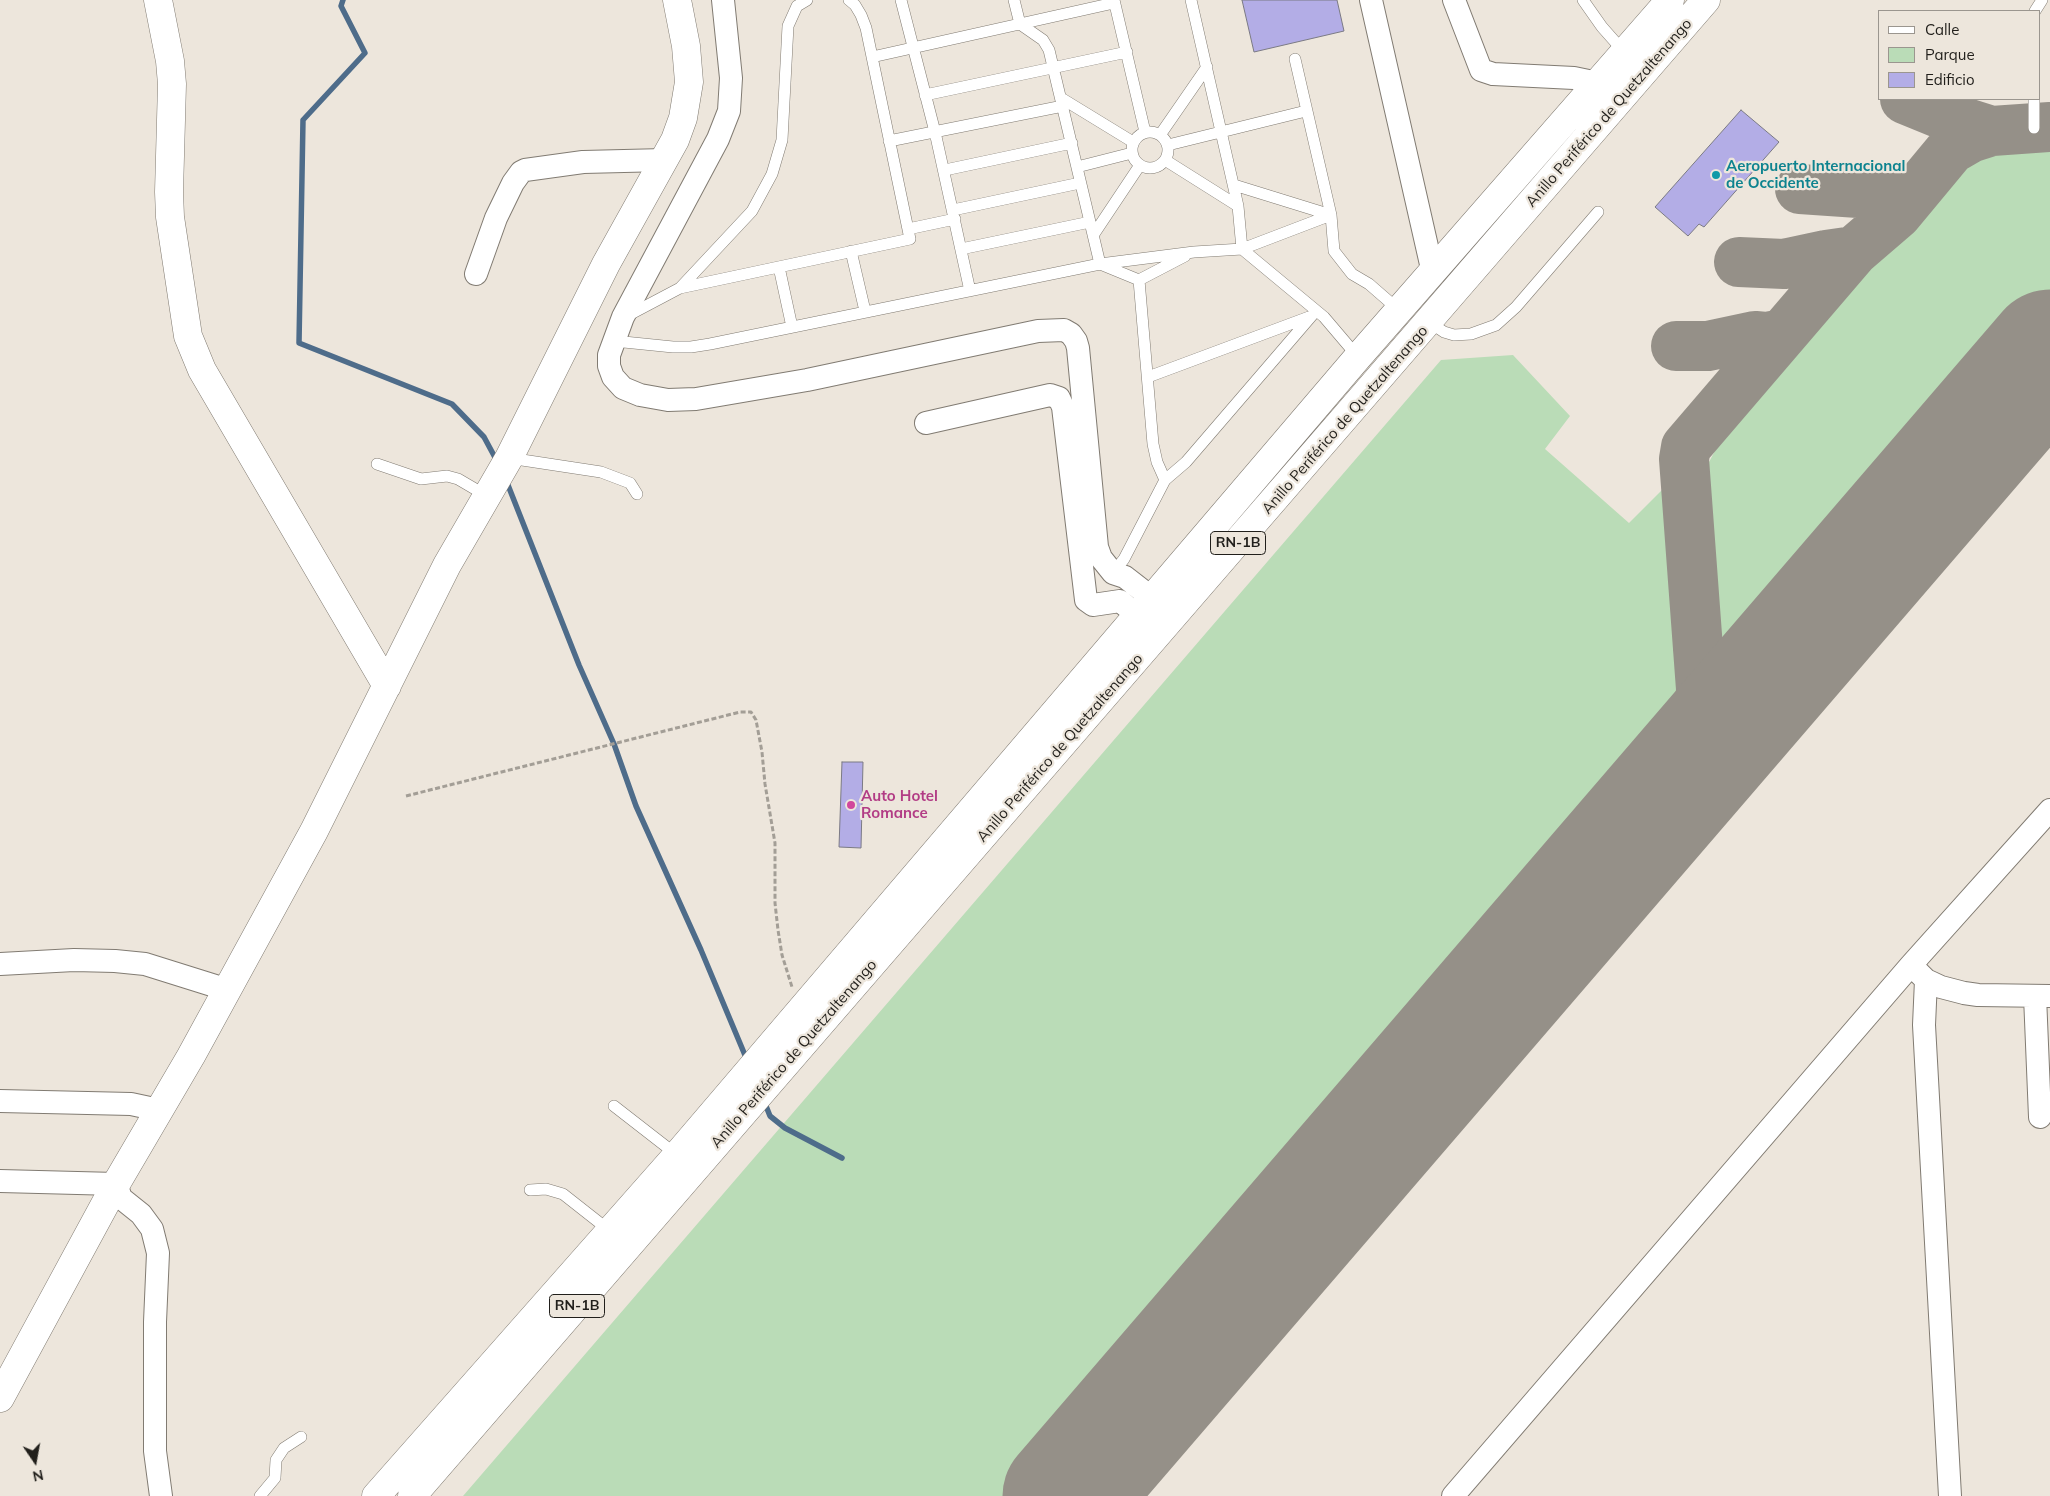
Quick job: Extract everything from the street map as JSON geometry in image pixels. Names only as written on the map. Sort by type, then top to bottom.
[{"type":"main road","points":[[158,0],[170,61],[172,84],[170,217],[188,336],[193,351],[387,686]]},
{"type":"main road","points":[[0,1398],[116,1184],[228,990],[318,822],[447,565],[509,458],[606,264],[675,140],[683,118],[689,82],[686,46],[677,0]]},
{"type":"main road","name":"Anillo Periférico de Quetzaltenango","points":[[376,1496],[677,1155],[1358,357],[1434,273],[1670,0]]},
{"type":"main road","name":"Anillo Periférico de Quetzaltenango","points":[[412,1496],[1706,0]]},
{"type":"street","points":[[723,0],[731,78],[729,111],[718,139],[623,318],[610,355],[609,366],[613,377],[623,388],[640,396],[668,400],[696,398],[807,380],[1038,331],[1064,330],[1071,334],[1078,348],[1095,535],[1101,558],[1113,573],[1125,577],[1145,607]]},
{"type":"street","points":[[1371,0],[1434,273]]},
{"type":"street","points":[[1454,0],[1481,70],[1493,74],[1574,78],[1598,82]]},
{"type":"street","points":[[476,274],[496,218],[513,183],[521,172],[583,162],[665,160]]},
{"type":"street","points":[[926,423],[1050,395],[1059,398],[1063,407],[1086,600],[1093,605],[1120,601],[1145,607]]},
{"type":"street","points":[[1453,1496],[1919,972],[2050,810]]},
{"type":"street","points":[[0,964],[74,960],[145,964],[228,990]]},
{"type":"street","points":[[1919,972],[1940,987],[1971,994],[2042,996],[2040,1117]]},
{"type":"street","points":[[1919,972],[1924,1025],[1950,1496]]},
{"type":"street","points":[[0,1101],[131,1104],[159,1110]]},
{"type":"street","points":[[0,1181],[116,1184],[121,1198],[147,1221],[156,1241],[158,1253],[155,1322],[155,1451],[161,1496]]},
{"type":"lane","points":[[680,288],[752,211],[772,174],[782,140],[788,26],[797,6],[807,0]]},
{"type":"lane","points":[[623,318],[680,288],[910,239],[872,57],[861,15],[855,5],[849,0]]},
{"type":"lane","points":[[901,0],[945,170],[970,291]]},
{"type":"lane","points":[[1014,0],[1020,24],[1045,42],[1054,67],[1100,264]]},
{"type":"lane","points":[[1191,0],[1234,185],[1242,249],[1313,314],[1324,318],[1358,357]]},
{"type":"lane","points":[[1583,0],[1602,27],[1625,52]]},
{"type":"lane","points":[[872,57],[1114,1],[1145,132]]},
{"type":"lane","points":[[925,95],[1127,52]]},
{"type":"lane","points":[[1295,58],[1331,215],[1334,251],[1352,274],[1369,284],[1400,311]]},
{"type":"lane","points":[[1160,135],[1206,67]]},
{"type":"lane","points":[[2034,100],[2034,128]]},
{"type":"lane","points":[[889,141],[1062,102],[1132,148],[1140,166],[1145,168],[1156,167],[1165,160],[1168,145],[1156,132],[1145,132],[1136,138],[1132,148],[1077,167]]},
{"type":"lane","points":[[1168,145],[1306,111]]},
{"type":"lane","points":[[945,170],[1072,142]]},
{"type":"lane","points":[[1165,160],[1238,206]]},
{"type":"lane","points":[[1094,234],[1140,166]]},
{"type":"lane","points":[[908,229],[954,215],[1080,183]]},
{"type":"lane","points":[[1234,185],[1331,215]]},
{"type":"lane","points":[[1429,322],[1444,332],[1454,335],[1472,334],[1496,325],[1516,307],[1598,212]]},
{"type":"lane","points":[[614,341],[691,347],[1100,264],[1194,252],[1242,249],[1331,215]]},
{"type":"lane","points":[[962,249],[1090,222]]},
{"type":"lane","points":[[851,252],[865,311]]},
{"type":"lane","points":[[1100,264],[1139,280],[1194,252]]},
{"type":"lane","points":[[779,267],[792,327]]},
{"type":"lane","points":[[1139,280],[1153,444],[1164,480]]},
{"type":"lane","points":[[1148,377],[1313,314]]},
{"type":"lane","points":[[1113,573],[1124,559],[1164,480],[1186,462],[1313,314]]},
{"type":"lane","points":[[509,458],[601,472],[630,483],[637,494]]},
{"type":"lane","points":[[377,464],[414,478],[428,479],[447,476],[490,491]]},
{"type":"lane","points":[[614,1106],[677,1155]]},
{"type":"lane","points":[[530,1190],[546,1189],[563,1194],[610,1231]]},
{"type":"lane","points":[[260,1496],[275,1478],[276,1460],[284,1448],[301,1437]]},
{"type":"path","points":[[406,796],[740,712],[751,712],[756,720],[762,752],[765,784],[775,843],[775,903],[779,938],[790,981],[801,1009]]},
{"type":"green space","points":[[2050,148],[2050,311],[1762,644],[1745,650],[1726,647],[1719,638],[1715,627],[1704,497],[1707,466],[1720,441],[1956,170],[1969,162],[1983,157],[2007,152]]},
{"type":"green space","points":[[1513,355],[1570,416],[1545,449],[1629,523],[1665,487],[1685,699],[1683,728],[1658,764],[1025,1496],[463,1496],[1441,360]]},
{"type":"building","points":[[1242,0],[1337,0],[1344,31],[1254,52]]},
{"type":"building","name":"Aeropuerto Internacional de Occidente","points":[[1741,110],[1779,142],[1704,227],[1699,224],[1688,236],[1655,207]]},
{"type":"building","name":"Auto Hotel Romance","points":[[842,762],[863,762],[861,848],[839,847]]},
{"type":"waterway","points":[[343,0],[341,6],[365,53],[303,120],[299,343],[452,404],[484,437],[498,463]]},
{"type":"waterway","points":[[506,480],[579,665],[614,744],[636,806],[701,950],[747,1060]]},
{"type":"waterway","points":[[764,1101],[770,1116],[785,1128],[842,1158]]},
{"type":"taxiway","points":[[1907,100],[1954,119],[1992,131]]},
{"type":"taxiway","points":[[1646,822],[1680,775],[1691,753],[1699,725],[1701,689],[1684,459],[1686,447],[1854,251],[1897,214],[1951,149],[1970,138],[1992,131],[2050,127]]},
{"type":"taxiway","points":[[1800,189],[1888,195],[1914,192]]},
{"type":"taxiway","points":[[1739,262],[1784,264],[1854,251]]},
{"type":"taxiway","points":[[1676,346],[1708,346],[1755,336],[1766,337],[1782,334]]},
{"type":"taxiway","points":[[1698,650],[1702,661],[1712,676],[1733,684],[1743,683],[1763,675],[1789,653]]},
{"type":"runway","points":[[1065,1496],[2050,352]]},
{"type":"place","name":"Aeropuerto Internacional de Occidente","points":[[1716,175]]},
{"type":"place","name":"Auto Hotel Romance","points":[[851,805]]}]
